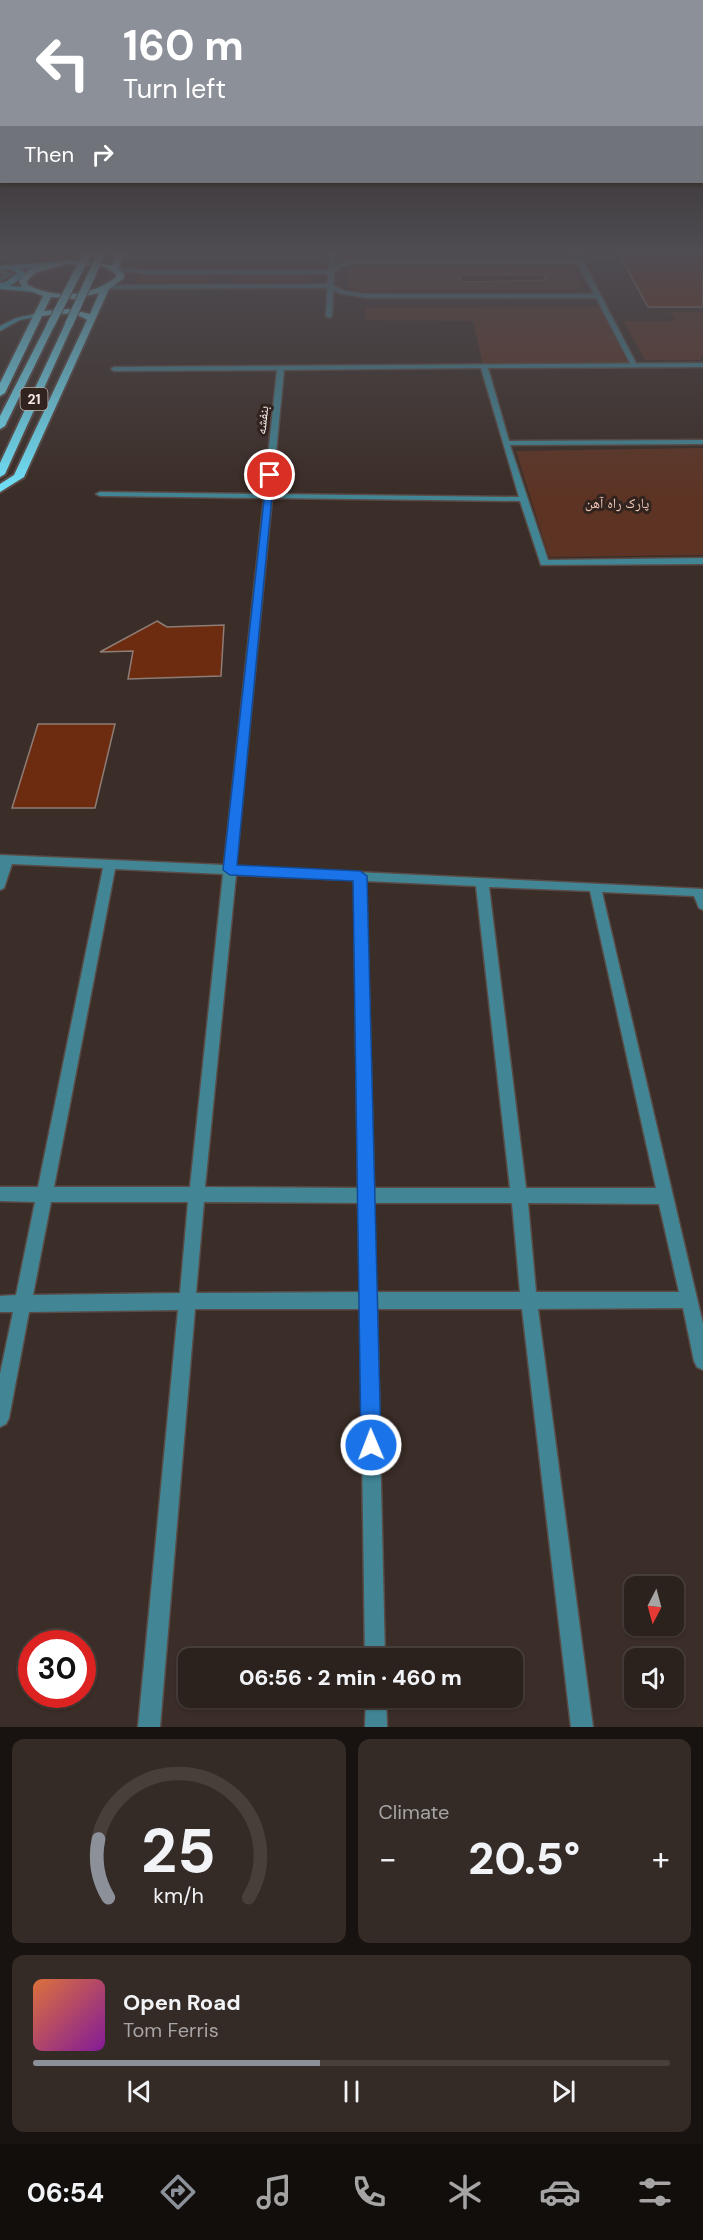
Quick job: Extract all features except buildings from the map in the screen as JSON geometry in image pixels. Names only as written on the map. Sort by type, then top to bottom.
[{"type":"highway","name":"21","points":[[0,393],[29,335]]},
{"type":"highway","name":"21","points":[[0,426],[46,335]]},
{"type":"highway","name":"21","points":[[0,474],[64,335]]},
{"type":"highway","points":[[0,489],[19,477],[85,335]]},
{"type":"street","points":[[618,335],[634,366]]},
{"type":"street","points":[[114,369],[703,365]]},
{"type":"street","points":[[484,366],[544,563],[703,561]]},
{"type":"street","name":"بنفشه","points":[[149,1727],[197,1194],[281,368]]},
{"type":"street","points":[[506,443],[703,442]]},
{"type":"street","points":[[100,494],[523,499]]},
{"type":"street","points":[[0,885],[4,859],[701,893],[703,905]]},
{"type":"street","points":[[0,1418],[110,864]]},
{"type":"street","points":[[360,876],[375,1648]]},
{"type":"street","points":[[482,882],[519,1195],[529,1301],[582,1727]]},
{"type":"street","points":[[595,887],[703,1361]]},
{"type":"street","points":[[0,1194],[665,1196]]},
{"type":"street","points":[[0,1304],[189,1301],[689,1300]]},
{"type":"street","points":[[376,1708],[376,1727]]},
{"type":"green space","points":[[476,335],[614,335],[629,364],[483,365]]},
{"type":"green space","points":[[631,335],[703,335],[701,360],[645,360]]},
{"type":"green space","name":"پارک راه آهن","points":[[703,448],[703,555],[549,557],[516,451]]},
{"type":"route","points":[[270,475],[230,870],[360,876],[371,1445]]}]
